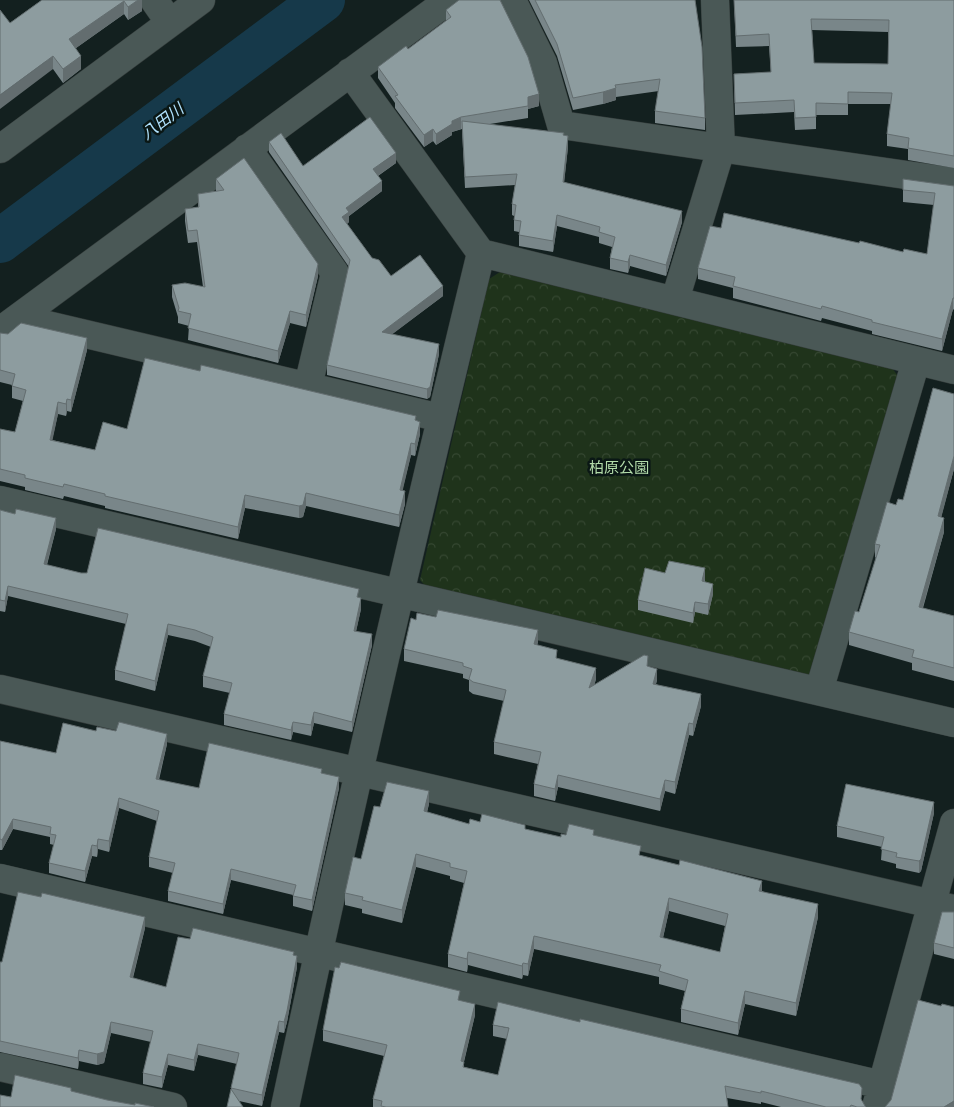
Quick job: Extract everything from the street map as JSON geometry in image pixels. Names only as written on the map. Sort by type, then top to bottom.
[{"type":"street","points":[[154,0],[170,24]]},
{"type":"street","points":[[0,149],[201,0]]},
{"type":"street","points":[[9,325],[450,0]]},
{"type":"street","points":[[512,0],[543,63],[561,125],[954,182]]},
{"type":"street","points":[[675,300],[721,149],[715,0]]},
{"type":"street","points":[[350,72],[481,253],[954,370]]},
{"type":"street","points":[[247,148],[334,273],[308,386]]},
{"type":"street","points":[[285,1107],[318,952],[481,253]]},
{"type":"street","points":[[9,325],[308,386],[441,418]]},
{"type":"street","points":[[819,691],[916,361]]},
{"type":"street","points":[[0,500],[954,724]]},
{"type":"street","points":[[0,689],[942,906]]},
{"type":"street","points":[[0,878],[318,952],[879,1096],[942,906],[954,823]]},
{"type":"street","points":[[0,1067],[173,1107]]},
{"type":"green space","name":"柏原公園","points":[[500,272],[892,368],[898,376],[812,673],[804,676],[428,589],[420,580],[489,279]]},
{"type":"building","points":[[42,0],[138,0],[128,7],[124,1],[69,39],[81,56],[63,69],[53,56],[0,95],[0,10],[10,23]]},
{"type":"building","points":[[459,0],[500,0],[528,57],[539,94],[528,97],[528,106],[461,117],[452,121],[452,124],[436,134],[433,129],[424,135],[395,96],[398,95],[378,67],[406,46],[408,49],[451,17],[446,10]]},
{"type":"building","points":[[535,0],[695,0],[702,47],[705,118],[655,111],[660,79],[615,85],[616,88],[573,98],[557,44]]},
{"type":"building","points":[[734,0],[954,0],[954,156],[908,148],[909,138],[887,134],[892,93],[848,92],[848,104],[816,103],[816,117],[795,118],[794,100],[735,103],[734,74],[771,72],[769,34],[736,36]],"holes":[[[811,19],[889,20],[888,64],[814,63]]]},
{"type":"building","points":[[370,117],[396,153],[373,169],[382,181],[346,208],[349,212],[342,217],[372,258],[379,260],[391,276],[420,255],[443,286],[382,332],[439,344],[430,387],[427,389],[327,365],[350,260],[269,142],[281,133],[303,166]]},
{"type":"building","points":[[462,121],[564,133],[563,135],[568,136],[563,182],[682,211],[666,265],[630,255],[628,262],[610,258],[615,237],[599,232],[600,227],[557,215],[553,241],[519,235],[521,221],[514,220],[516,205],[512,204],[517,174],[465,177]]},
{"type":"building","points":[[244,158],[318,264],[306,315],[290,311],[278,351],[188,328],[191,314],[178,311],[179,308],[172,285],[185,283],[205,287],[197,230],[188,231],[185,209],[199,207],[198,194],[224,190],[216,179]]},
{"type":"building","points":[[903,179],[954,186],[954,298],[942,339],[872,322],[872,320],[822,306],[821,309],[733,286],[735,277],[698,268],[710,226],[721,228],[724,213],[859,243],[860,241],[903,252],[904,249],[927,254],[935,193],[903,190]]},
{"type":"building","points":[[21,323],[87,338],[71,400],[67,399],[66,404],[58,402],[50,440],[95,450],[103,422],[127,429],[145,358],[200,371],[201,365],[416,416],[415,420],[420,422],[415,444],[411,443],[400,490],[405,491],[399,515],[306,493],[303,505],[299,506],[245,495],[238,527],[105,496],[105,494],[64,484],[63,487],[25,478],[25,475],[0,469],[0,429],[15,432],[26,390],[12,386],[15,374],[0,370],[0,333],[8,334]]},
{"type":"building","points":[[933,388],[954,394],[954,456],[938,516],[944,518],[919,607],[954,616],[954,668],[912,657],[914,650],[849,632],[855,611],[859,612],[880,545],[875,544],[887,502],[896,505],[898,499],[903,500]]},
{"type":"building","points":[[16,509],[56,518],[44,564],[81,573],[87,573],[98,528],[359,589],[357,597],[361,598],[354,631],[372,634],[352,722],[314,712],[311,725],[293,722],[291,730],[224,714],[232,683],[203,676],[213,637],[195,630],[168,624],[155,681],[115,670],[128,614],[8,586],[5,601],[0,600],[0,510],[15,514]]},
{"type":"building","points":[[669,561],[705,568],[702,581],[713,584],[708,604],[695,602],[693,613],[638,600],[645,568],[665,573]]},
{"type":"building","points":[[438,610],[538,630],[534,644],[557,650],[556,658],[596,668],[589,688],[644,655],[648,656],[647,666],[657,669],[653,684],[701,694],[693,724],[689,723],[675,782],[665,780],[660,799],[558,775],[555,789],[534,784],[541,752],[494,742],[506,690],[473,682],[469,679],[472,669],[463,666],[463,663],[404,649],[411,618],[416,620],[417,613],[436,617]]},
{"type":"building","points":[[119,722],[167,734],[156,779],[199,788],[209,743],[322,769],[321,773],[339,777],[312,900],[293,896],[296,885],[231,869],[223,904],[168,891],[175,863],[149,857],[159,811],[119,798],[109,841],[98,839],[97,846],[92,845],[85,871],[49,863],[56,835],[50,834],[51,827],[13,819],[2,840],[0,839],[0,741],[56,753],[63,723],[96,731],[97,727],[116,731]]},
{"type":"building","points":[[387,782],[429,791],[424,811],[469,824],[470,819],[480,822],[482,814],[525,825],[525,829],[561,837],[561,834],[566,835],[569,824],[594,830],[593,835],[641,846],[639,855],[679,865],[680,860],[762,881],[759,891],[818,904],[796,1003],[745,991],[738,1023],[681,1009],[688,980],[659,971],[661,965],[534,936],[528,964],[523,963],[522,966],[468,952],[467,959],[448,954],[467,871],[450,867],[450,863],[416,854],[402,910],[362,900],[363,897],[345,893],[353,857],[361,859],[374,806],[380,807]],"holes":[[[669,898],[728,914],[720,952],[660,937]]]},
{"type":"building","points":[[846,784],[934,802],[919,861],[896,857],[897,853],[881,849],[884,837],[837,826]]},
{"type":"building","points":[[18,892],[41,897],[42,893],[145,917],[130,977],[166,987],[178,937],[190,939],[193,928],[294,952],[293,955],[297,956],[287,1011],[284,1022],[279,1021],[262,1095],[231,1088],[239,1053],[198,1044],[194,1060],[168,1054],[162,1077],[143,1073],[153,1031],[111,1022],[104,1052],[97,1054],[79,1050],[78,1058],[0,1041],[0,962],[2,962]]},
{"type":"building","points":[[942,912],[954,912],[954,948],[934,943]]},
{"type":"building","points":[[341,962],[460,991],[458,1000],[475,1004],[461,1061],[464,1062],[463,1067],[498,1075],[509,1028],[493,1025],[498,1002],[580,1022],[580,1019],[859,1084],[862,1088],[861,1099],[866,1107],[851,1105],[850,1107],[826,1107],[761,1091],[761,1093],[725,1086],[728,1107],[381,1106],[382,1101],[373,1099],[387,1045],[323,1030],[335,967],[339,968]]},
{"type":"building","points":[[918,1000],[954,1007],[954,1101],[944,1107],[885,1107],[891,1100]]},
{"type":"building","points":[[15,1075],[71,1088],[71,1091],[107,1100],[154,1107],[0,1107],[0,1095],[11,1097]]},
{"type":"building","points":[[231,1089],[243,1107],[227,1107]]},
{"type":"waterway","name":"八田川","points":[[0,241],[323,0]]}]
